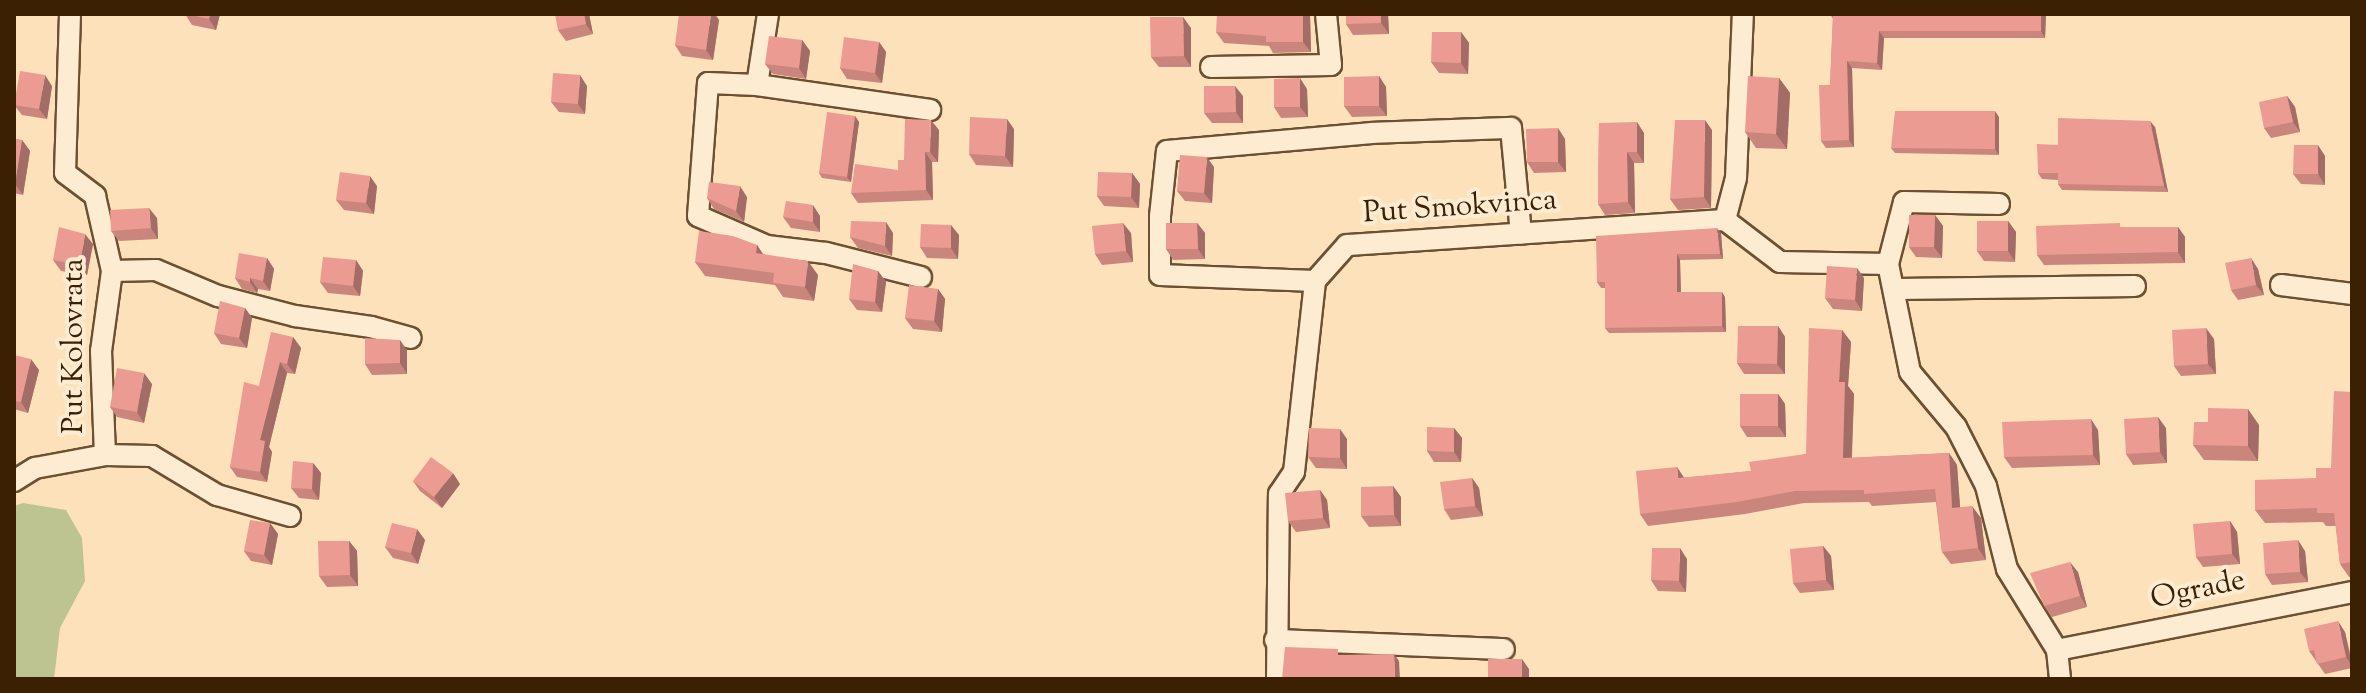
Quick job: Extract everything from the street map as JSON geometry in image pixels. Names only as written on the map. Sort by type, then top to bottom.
[{"type":"street","name":"Put Kolovrata","points":[[70,14],[65,173],[95,196],[112,271],[101,351],[105,455]]},
{"type":"street","points":[[757,85],[768,14]]},
{"type":"street","points":[[1211,67],[1331,65],[1326,14]]},
{"type":"street","points":[[1743,14],[1736,178],[1725,220],[1780,262],[1888,264]]},
{"type":"street","points":[[921,277],[826,253],[767,246],[698,216],[708,83],[757,85],[930,110]]},
{"type":"street","points":[[1277,679],[1275,640],[1279,494],[1294,472],[1315,281],[1160,275],[1160,216],[1167,151],[1372,133],[1511,128],[1521,234]]},
{"type":"street","points":[[1999,204],[1904,202],[1888,264],[1896,289],[1910,372],[1956,427],[1986,486],[2007,569],[2057,650],[2060,679]]},
{"type":"street","name":"Put Smokvinca","points":[[1315,281],[1347,245],[1725,220]]},
{"type":"street","points":[[112,271],[156,270],[218,296],[295,316],[371,327],[411,338]]},
{"type":"street","points":[[2281,285],[2352,294]]},
{"type":"street","points":[[1896,289],[2135,286]]},
{"type":"street","name":"Put Kolovrata","points":[[14,481],[35,468],[105,455],[152,456],[217,495],[290,516]]},
{"type":"street","name":"Ograde","points":[[2057,650],[2352,592]]},
{"type":"street","points":[[1275,640],[1504,649]]},
{"type":"green space","points":[[23,503],[66,510],[82,538],[85,581],[60,628],[54,679],[14,679],[14,506]]},
{"type":"building","points":[[185,14],[210,14],[209,19]]},
{"type":"building","points":[[555,14],[584,14],[586,24],[558,30]]},
{"type":"building","points":[[679,14],[711,14],[706,50],[675,45]]},
{"type":"building","points":[[1217,14],[1303,14],[1303,42],[1266,42],[1266,36],[1216,32]]},
{"type":"building","points":[[1346,14],[1381,14],[1381,23],[1346,24]]},
{"type":"building","points":[[1833,14],[2041,14],[2041,31],[1879,31],[1877,63],[1847,61],[1849,140],[1821,141],[1819,85],[1830,85]]},
{"type":"building","points":[[1150,17],[1183,17],[1184,56],[1151,57]]},
{"type":"building","points":[[1432,32],[1461,32],[1461,63],[1431,62]]},
{"type":"building","points":[[769,36],[802,40],[799,68],[765,64]]},
{"type":"building","points":[[844,37],[879,42],[875,73],[840,68]]},
{"type":"building","points":[[20,71],[45,75],[39,109],[14,105]]},
{"type":"building","points":[[553,73],[580,75],[578,104],[551,102]]},
{"type":"building","points":[[1379,76],[1379,106],[1344,106],[1344,77]]},
{"type":"building","points":[[1748,76],[1779,78],[1776,134],[1745,132]]},
{"type":"building","points":[[1300,78],[1300,107],[1274,107],[1274,79]]},
{"type":"building","points":[[1204,86],[1235,86],[1236,112],[1204,113]]},
{"type":"building","points":[[2287,96],[2293,122],[2264,128],[2259,102]]},
{"type":"building","points":[[1895,111],[1995,111],[1995,149],[1891,148]]},
{"type":"building","points":[[827,112],[855,116],[847,177],[819,173]]},
{"type":"building","points":[[970,117],[1007,119],[1005,156],[969,154]]},
{"type":"building","points":[[2058,118],[2150,121],[2164,186],[2058,184],[2058,173],[2038,173],[2037,144],[2058,145]]},
{"type":"building","points":[[905,119],[931,120],[930,152],[925,152],[926,190],[851,193],[855,164],[898,170],[898,160],[904,160]]},
{"type":"building","points":[[1675,120],[1705,120],[1704,197],[1670,199]]},
{"type":"building","points":[[1637,122],[1637,152],[1627,152],[1628,202],[1598,204],[1599,123]]},
{"type":"building","points":[[1558,128],[1558,162],[1527,162],[1526,129]]},
{"type":"building","points":[[14,139],[22,140],[15,184],[14,184]]},
{"type":"building","points":[[2294,145],[2318,145],[2318,174],[2293,174]]},
{"type":"building","points":[[1180,155],[1207,157],[1204,193],[1177,191]]},
{"type":"building","points":[[340,172],[370,176],[366,203],[336,200]]},
{"type":"building","points":[[1098,172],[1132,173],[1131,197],[1097,196]]},
{"type":"building","points":[[709,182],[740,186],[736,211],[707,198]]},
{"type":"building","points":[[786,201],[813,205],[813,222],[783,217]]},
{"type":"building","points":[[149,208],[151,228],[111,231],[110,210]]},
{"type":"building","points":[[1909,215],[1935,215],[1934,247],[1909,247]]},
{"type":"building","points":[[851,221],[886,222],[885,246],[850,237]]},
{"type":"building","points":[[1977,221],[2008,221],[2008,251],[1977,251]]},
{"type":"building","points":[[1123,223],[1126,251],[1095,254],[1092,226]]},
{"type":"building","points":[[1166,223],[1197,223],[1198,249],[1166,249]]},
{"type":"building","points":[[2120,223],[2120,227],[2178,227],[2178,252],[2037,255],[2036,226]]},
{"type":"building","points":[[921,224],[951,225],[951,248],[920,247]]},
{"type":"building","points":[[59,227],[85,234],[80,265],[53,260]]},
{"type":"building","points":[[1717,228],[1720,254],[1677,254],[1677,292],[1722,292],[1722,326],[1605,328],[1605,282],[1597,282],[1596,236]]},
{"type":"building","points":[[699,231],[733,236],[757,245],[756,253],[808,261],[805,287],[773,283],[774,273],[695,262]]},
{"type":"building","points":[[239,253],[267,258],[263,281],[235,278]]},
{"type":"building","points":[[323,257],[356,260],[353,286],[320,282]]},
{"type":"building","points":[[2251,258],[2256,285],[2231,290],[2225,263]]},
{"type":"building","points":[[853,264],[878,271],[875,302],[849,299]]},
{"type":"building","points":[[1827,266],[1857,268],[1855,300],[1825,298]]},
{"type":"building","points":[[909,285],[938,289],[934,321],[905,318]]},
{"type":"building","points":[[220,301],[245,308],[239,338],[214,333]]},
{"type":"building","points":[[1738,326],[1778,326],[1777,364],[1737,363]]},
{"type":"building","points":[[1809,328],[1842,330],[1839,382],[1845,382],[1843,458],[1949,453],[1952,508],[1972,506],[1978,548],[1942,552],[1935,489],[1864,494],[1864,490],[1795,491],[1640,514],[1636,471],[1677,467],[1678,478],[1751,471],[1749,462],[1806,454]]},
{"type":"building","points":[[2206,328],[2208,364],[2174,366],[2172,330]]},
{"type":"building","points":[[271,332],[293,337],[287,364],[280,362],[260,440],[265,441],[260,472],[230,467],[244,382],[259,386]]},
{"type":"building","points":[[365,338],[400,340],[400,363],[365,364]]},
{"type":"building","points":[[14,355],[31,359],[21,402],[14,401]]},
{"type":"building","points":[[117,368],[144,373],[137,412],[110,407]]},
{"type":"building","points":[[2334,391],[2352,392],[2352,562],[2340,564],[2334,513],[2317,513],[2317,508],[2255,510],[2255,480],[2316,478],[2316,468],[2331,468]]},
{"type":"building","points":[[1740,394],[1778,394],[1778,426],[1740,426]]},
{"type":"building","points":[[2208,408],[2248,409],[2248,446],[2193,445],[2194,422],[2208,422]]},
{"type":"building","points":[[2158,417],[2160,452],[2126,454],[2124,419]]},
{"type":"building","points":[[2091,419],[2093,455],[2004,457],[2002,422]]},
{"type":"building","points":[[1427,427],[1454,428],[1454,452],[1427,451]]},
{"type":"building","points":[[1309,428],[1340,429],[1340,458],[1308,457]]},
{"type":"building","points":[[431,457],[453,473],[434,497],[413,481]]},
{"type":"building","points":[[293,461],[313,463],[312,489],[291,488]]},
{"type":"building","points":[[1472,478],[1475,506],[1444,509],[1440,482]]},
{"type":"building","points":[[1393,486],[1394,515],[1361,516],[1361,487]]},
{"type":"building","points":[[1320,490],[1323,518],[1288,521],[1285,493]]},
{"type":"building","points":[[250,520],[270,523],[264,555],[244,551]]},
{"type":"building","points":[[2230,521],[2232,554],[2196,557],[2193,524]]},
{"type":"building","points":[[392,523],[417,529],[411,553],[385,547]]},
{"type":"building","points":[[2298,540],[2300,572],[2265,574],[2263,543]]},
{"type":"building","points":[[318,541],[349,541],[350,575],[319,576]]},
{"type":"building","points":[[1823,546],[1826,580],[1793,583],[1790,549]]},
{"type":"building","points":[[1652,548],[1680,548],[1679,581],[1651,580]]},
{"type":"building","points":[[2070,562],[2080,596],[2044,606],[2030,573]]},
{"type":"building","points":[[2338,621],[2346,657],[2317,664],[2314,650],[2309,651],[2304,629]]},
{"type":"building","points":[[1285,647],[1338,649],[1338,655],[1394,654],[1395,679],[1282,679]]},
{"type":"building","points":[[1488,659],[1522,659],[1522,678],[1488,678]]}]
